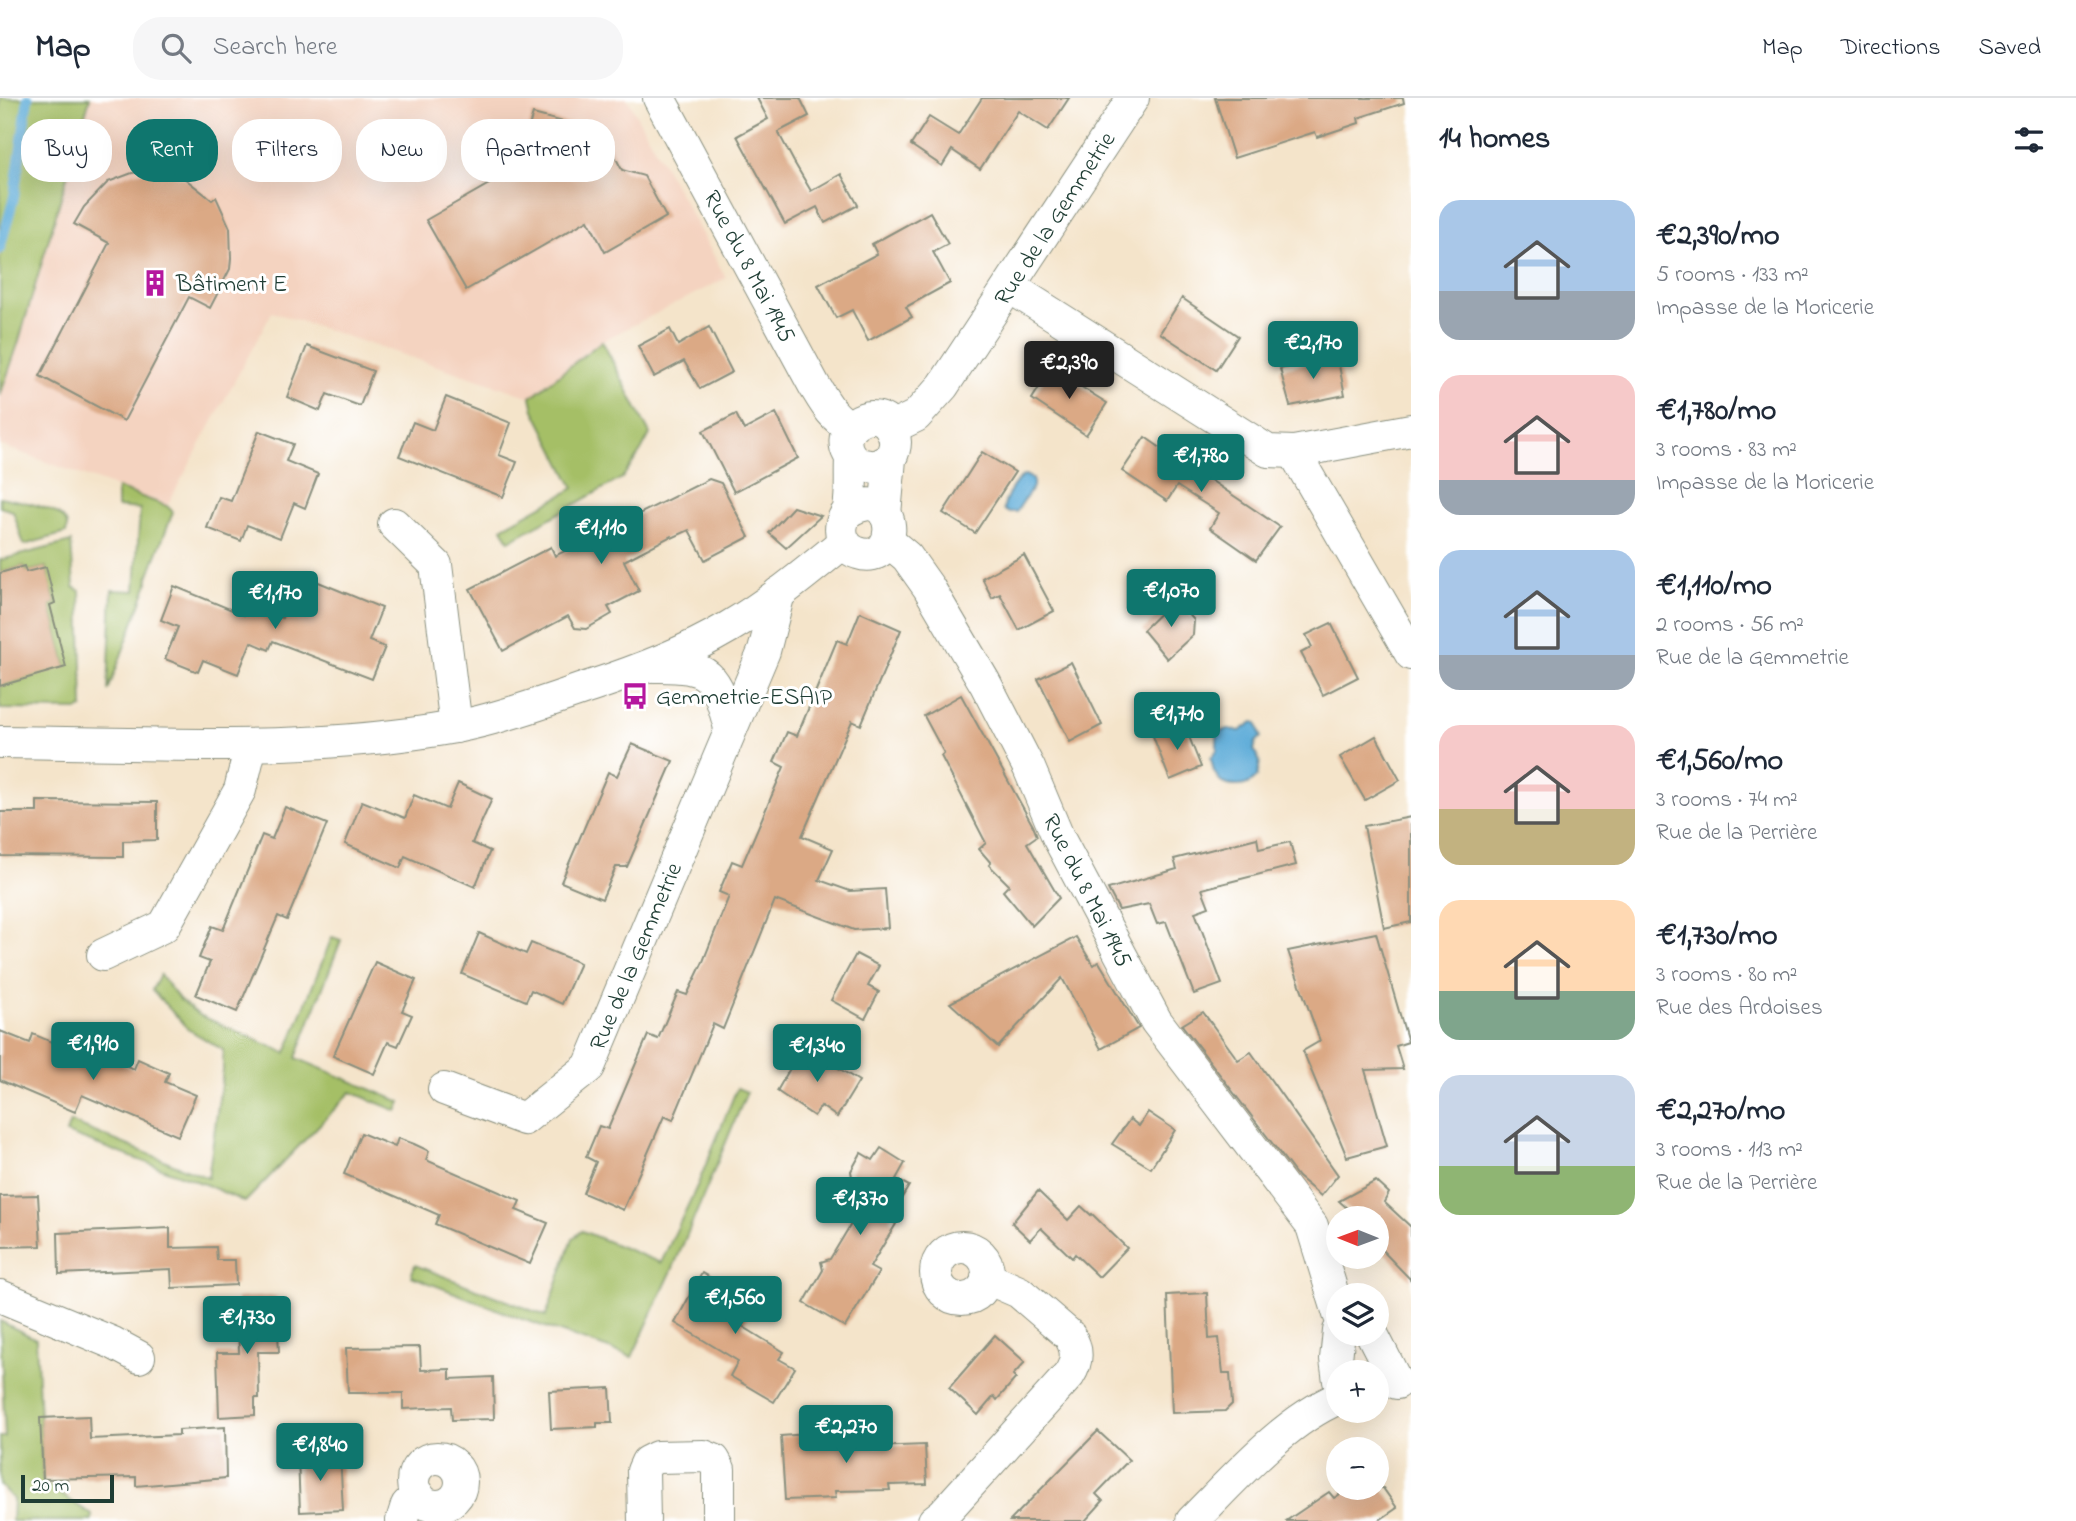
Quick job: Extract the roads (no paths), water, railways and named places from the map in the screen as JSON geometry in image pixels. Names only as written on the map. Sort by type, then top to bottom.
[{"type":"street","name":"Rue du 8 Mai 1945","points":[[659,98],[830,412],[837,420],[850,427]]},
{"type":"street","name":"Rue de la Gemmetrie","points":[[891,428],[905,423],[929,404],[1010,287],[1133,98]]},
{"type":"street","points":[[1010,287],[1268,451],[1294,452],[1411,430]]},
{"type":"street","points":[[863,418],[879,418],[891,428],[895,443],[890,459],[887,527],[880,550],[864,555],[849,549],[844,542],[841,526],[849,511],[851,459],[845,443],[850,427],[863,418]]},
{"type":"street","points":[[1294,452],[1411,654]]},
{"type":"street","points":[[851,459],[866,467],[883,464],[890,459]]},
{"type":"street","points":[[849,511],[856,507],[872,505],[887,527]]},
{"type":"street","points":[[394,524],[436,565],[456,727]]},
{"type":"street","name":"Rue du 8 Mai 1945","points":[[887,527],[929,588],[985,683],[1029,768],[1058,837],[1156,1021],[1312,1226],[1329,1283]]},
{"type":"street","points":[[0,742],[251,745],[356,741],[456,727],[526,709],[651,666],[729,627],[779,593],[844,542]]},
{"type":"street","name":"Rue de la Gemmetrie","points":[[444,1089],[524,1119],[589,1067],[764,651],[779,593]]},
{"type":"street","points":[[651,666],[687,666],[705,674],[715,683],[730,728]]},
{"type":"street","points":[[103,954],[164,926],[240,789],[251,745]]},
{"type":"street","name":"Rue du 8 Mai 1945","points":[[1312,1226],[1326,1236]]},
{"type":"street","points":[[934,1521],[1069,1375],[1075,1365],[1074,1344],[1069,1335],[1019,1292],[987,1278]]},
{"type":"street","points":[[0,1296],[113,1343],[139,1357]]},
{"type":"street","points":[[1378,1346],[1395,1384]]},
{"type":"street","points":[[1192,1521],[1276,1440],[1326,1404]]},
{"type":"street","points":[[645,1521],[643,1471],[647,1462],[657,1457],[704,1456],[714,1460],[719,1469],[719,1521]]},
{"type":"water","points":[[1025,475],[1033,479],[1033,487],[1016,512],[1007,512],[1004,509],[1008,494]]},
{"type":"water","points":[[1253,722],[1257,723],[1261,737],[1254,750],[1260,762],[1257,777],[1241,786],[1222,783],[1214,772],[1211,758],[1217,750],[1217,733],[1227,729],[1240,731]]},
{"type":"waterway","points":[[0,249],[14,197],[28,98]]},
{"type":"place","name":"Bâtiment E","points":[[155,283]]},
{"type":"place","name":"Gemmetrie-ESAIP","points":[[635,696]]}]
